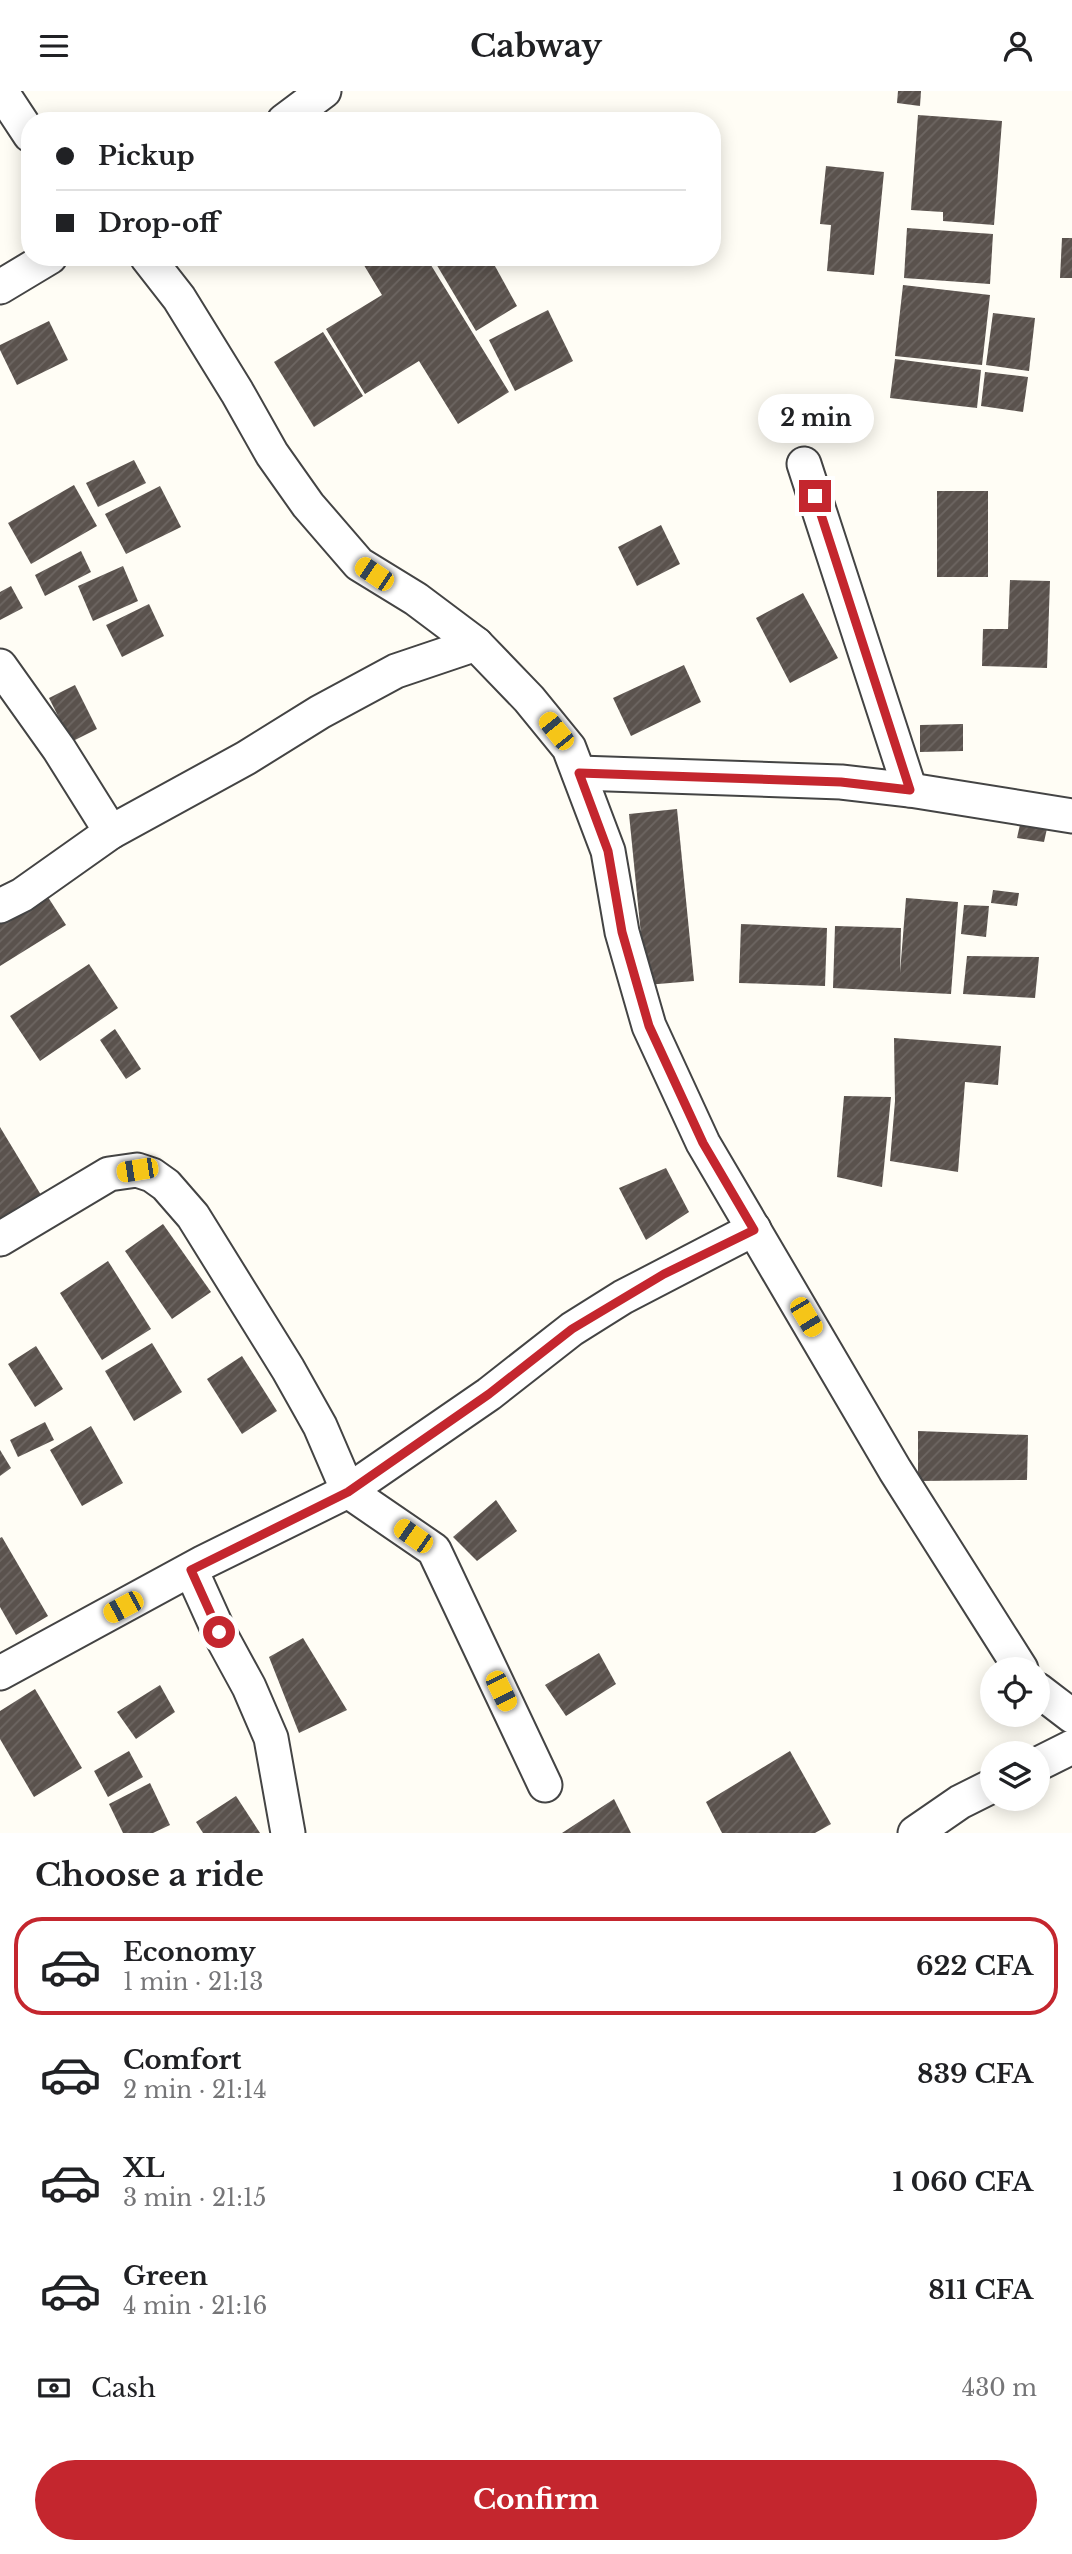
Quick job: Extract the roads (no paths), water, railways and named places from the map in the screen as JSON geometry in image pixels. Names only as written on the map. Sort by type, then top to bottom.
[{"type":"street","points":[[1,91],[21,121]]},
{"type":"street","points":[[296,112],[324,91]]},
{"type":"street","points":[[0,287],[35,266]]},
{"type":"street","points":[[154,266],[179,298],[272,454],[308,505],[359,564],[416,599],[476,644],[529,699],[569,748],[608,851],[622,932],[649,1026],[703,1143],[895,1470],[1013,1657]]},
{"type":"street","points":[[804,464],[910,790]]},
{"type":"street","points":[[0,906],[22,895],[111,832],[246,758],[320,712],[396,671],[476,644]]},
{"type":"street","points":[[0,666],[60,749],[111,832]]},
{"type":"street","points":[[579,773],[828,782],[910,790],[1072,816]]},
{"type":"street","points":[[0,1239],[108,1174],[137,1170],[152,1175],[166,1185],[193,1216],[288,1369],[320,1426],[348,1492],[434,1550],[545,1785]]},
{"type":"street","points":[[0,1673],[191,1570],[348,1492],[478,1402],[572,1329],[633,1291],[754,1230]]},
{"type":"street","points":[[191,1570],[271,1738],[288,1833]]},
{"type":"street","points":[[1050,1699],[1072,1716]]},
{"type":"street","points":[[1050,1758],[1072,1747]]},
{"type":"street","points":[[915,1833],[960,1802],[980,1792]]}]
